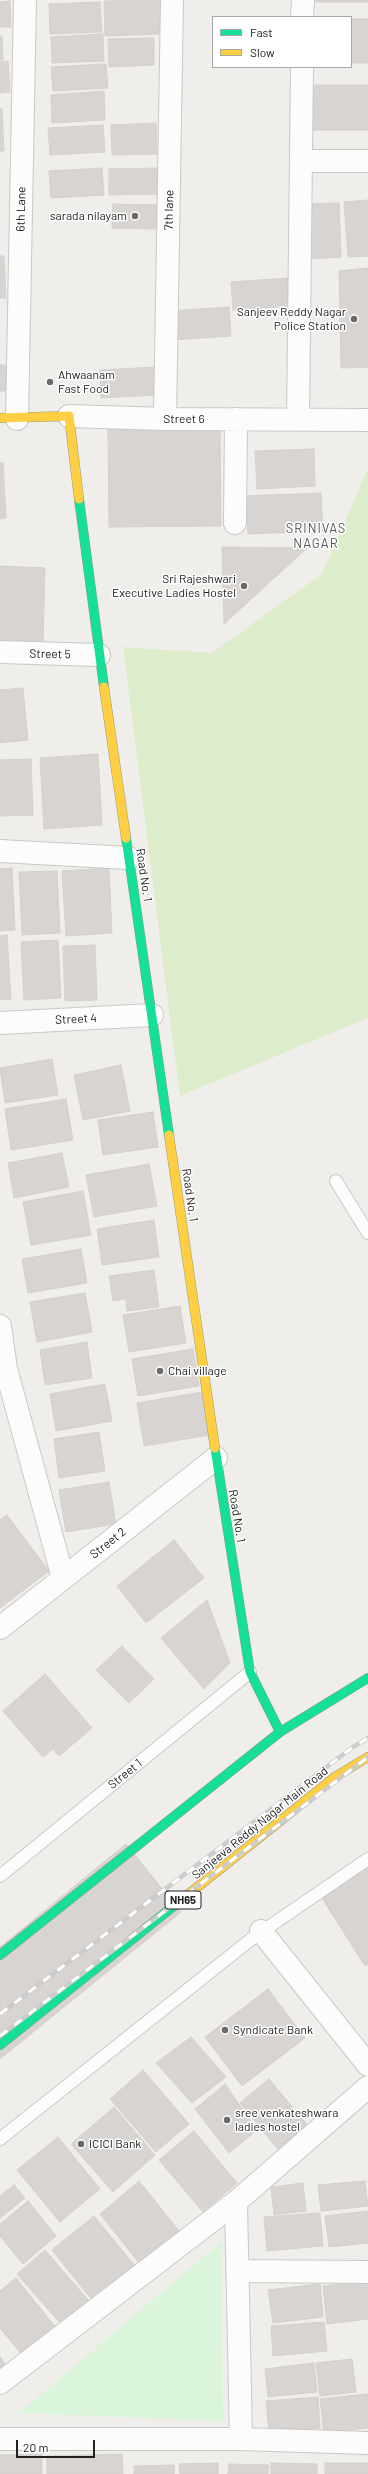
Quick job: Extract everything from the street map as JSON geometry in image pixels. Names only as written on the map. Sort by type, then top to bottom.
[{"type":"main road","name":"Street 6","points":[[8,418],[69,416]]},
{"type":"main road","name":"Road No. 1","points":[[69,416],[99,655],[216,1458],[250,1672],[280,1732]]},
{"type":"main road","points":[[0,1955],[280,1732],[368,1678]]},
{"type":"main road","name":"Sanjeeva Reddy Nagar Main Road","points":[[0,2044],[335,1777],[368,1757]]},
{"type":"street","name":"6th Lane","points":[[8,418],[25,0]]},
{"type":"street","name":"7th lane","points":[[165,419],[172,0]]},
{"type":"street","points":[[302,16],[303,0]]},
{"type":"street","points":[[298,419],[302,68]]},
{"type":"street","points":[[301,161],[368,161]]},
{"type":"street","name":"Street 6","points":[[69,416],[165,419],[368,420]]},
{"type":"street","points":[[235,523],[236,419]]},
{"type":"street","name":"Street 5","points":[[0,652],[99,655]]},
{"type":"street","points":[[0,851],[129,858]]},
{"type":"street","name":"Street 4","points":[[0,1023],[152,1015]]},
{"type":"street","points":[[0,1326],[3,1371],[64,1578]]},
{"type":"street","name":"Street 2","points":[[0,1628],[216,1458]]},
{"type":"street","points":[[261,1931],[368,2064]]},
{"type":"street","points":[[0,2383],[236,2202],[368,2088]]},
{"type":"street","points":[[236,2202],[241,2439]]},
{"type":"street","points":[[237,2271],[368,2272]]},
{"type":"street","points":[[0,2439],[241,2439],[368,2443]]},
{"type":"lane","points":[[336,1181],[368,1233]]},
{"type":"lane","name":"Street 1","points":[[0,1876],[250,1672]]},
{"type":"lane","points":[[0,2139],[261,1931],[368,1859]]},
{"type":"green space","points":[[368,469],[368,1018],[180,1096],[123,647],[212,653],[322,574]]},
{"type":"green space","points":[[221,2242],[223,2421],[19,2413]]},
{"type":"building","points":[[160,0],[161,34],[105,36],[104,1]]},
{"type":"building","points":[[316,0],[368,0],[368,2],[316,2]]},
{"type":"building","points":[[10,1],[11,27],[0,27],[0,2]]},
{"type":"building","points":[[100,2],[102,32],[50,34],[49,4]]},
{"type":"building","points":[[352,19],[368,19],[368,63],[352,63]]},
{"type":"building","points":[[103,34],[104,61],[52,63],[51,37]]},
{"type":"building","points":[[0,36],[2,36],[3,60],[0,60]]},
{"type":"building","points":[[154,38],[154,65],[109,67],[108,39]]},
{"type":"building","points":[[8,61],[10,92],[0,93],[0,62]]},
{"type":"building","points":[[106,64],[108,88],[53,91],[51,67]]},
{"type":"building","points":[[308,85],[368,85],[368,130],[308,130]]},
{"type":"building","points":[[104,91],[105,120],[52,123],[51,95]]},
{"type":"building","points":[[0,109],[2,109],[4,151],[0,151]]},
{"type":"building","points":[[156,123],[157,154],[112,155],[111,125]]},
{"type":"building","points":[[103,125],[105,152],[50,155],[48,128]]},
{"type":"building","points":[[102,168],[104,195],[51,198],[49,171]]},
{"type":"building","points":[[157,168],[158,194],[109,195],[109,169]]},
{"type":"building","points":[[368,200],[368,256],[348,257],[344,202]]},
{"type":"building","points":[[339,203],[341,257],[308,259],[306,204]]},
{"type":"building","name":"sarada nilayam","points":[[113,204],[159,205],[157,229],[112,228]]},
{"type":"building","points":[[0,256],[4,256],[6,298],[0,298]]},
{"type":"building","name":"Sanjeev Reddy Nagar Police Station","points":[[368,268],[368,367],[341,368],[339,271]]},
{"type":"building","points":[[287,278],[289,306],[233,310],[231,282]]},
{"type":"building","points":[[229,307],[231,336],[173,340],[170,311]]},
{"type":"building","points":[[0,365],[5,365],[6,391],[0,391]]},
{"type":"building","points":[[156,367],[157,395],[101,398],[100,370]]},
{"type":"building","points":[[220,428],[221,526],[109,527],[108,429]]},
{"type":"building","points":[[314,449],[315,486],[257,489],[255,451]]},
{"type":"building","points":[[0,463],[3,463],[6,518],[0,519]]},
{"type":"building","points":[[321,493],[323,531],[248,534],[246,496]]},
{"type":"building","name":"Sri Rajeshwari Executive Ladies Hostel","points":[[222,547],[307,548],[224,624]]},
{"type":"building","points":[[0,566],[45,568],[43,642],[0,641]]},
{"type":"building","points":[[23,688],[28,740],[0,743],[0,690]]},
{"type":"building","points":[[98,754],[102,825],[44,829],[40,758]]},
{"type":"building","points":[[31,759],[33,815],[0,816],[0,760]]},
{"type":"building","points":[[12,868],[15,930],[0,931],[0,869]]},
{"type":"building","points":[[109,868],[112,933],[66,936],[62,871]]},
{"type":"building","points":[[57,871],[60,933],[22,935],[19,872]]},
{"type":"building","points":[[7,935],[11,999],[0,1000],[0,936]]},
{"type":"building","points":[[58,940],[61,998],[24,1000],[21,942]]},
{"type":"building","points":[[95,945],[97,1000],[65,1001],[63,946]]},
{"type":"building","points":[[52,1059],[58,1095],[5,1103],[0,1068]]},
{"type":"building","points":[[121,1065],[130,1111],[83,1120],[74,1075]]},
{"type":"building","points":[[66,1099],[73,1140],[11,1150],[5,1109]]},
{"type":"building","points":[[153,1112],[158,1147],[103,1155],[98,1120]]},
{"type":"building","points":[[62,1153],[69,1187],[14,1198],[8,1163]]},
{"type":"building","points":[[149,1164],[157,1206],[94,1217],[86,1175]]},
{"type":"building","points":[[83,1191],[91,1235],[31,1245],[23,1202]]},
{"type":"building","points":[[154,1220],[159,1257],[102,1265],[97,1229]]},
{"type":"building","points":[[81,1249],[87,1283],[28,1293],[22,1259]]},
{"type":"building","points":[[154,1270],[159,1307],[127,1311],[126,1299],[113,1301],[109,1276]]},
{"type":"building","points":[[85,1293],[92,1332],[37,1342],[30,1302]]},
{"type":"building","points":[[180,1306],[186,1343],[129,1352],[123,1315]]},
{"type":"building","points":[[87,1342],[92,1378],[45,1385],[40,1350]]},
{"type":"building","points":[[193,1349],[199,1386],[138,1396],[132,1359]]},
{"type":"building","points":[[105,1384],[112,1421],[56,1431],[50,1394]]},
{"type":"building","points":[[203,1392],[210,1435],[144,1446],[137,1403]]},
{"type":"building","points":[[99,1432],[105,1471],[59,1478],[54,1439]]},
{"type":"building","points":[[109,1482],[116,1524],[66,1532],[59,1490]]},
{"type":"building","points":[[7,1515],[49,1571],[0,1608],[0,1520]]},
{"type":"building","points":[[174,1540],[204,1578],[146,1623],[117,1586]]},
{"type":"building","points":[[207,1600],[230,1663],[204,1689],[161,1638]]},
{"type":"building","points":[[122,1646],[154,1679],[129,1703],[96,1670]]},
{"type":"building","points":[[45,1674],[92,1728],[59,1756],[53,1749],[43,1757],[3,1711]]},
{"type":"building","points":[[126,1844],[181,1912],[0,2059],[0,1947]]},
{"type":"building","points":[[368,1868],[368,1964],[365,1966],[322,1898]]},
{"type":"building","points":[[268,1989],[305,2038],[242,2086],[205,2037]]},
{"type":"building","points":[[191,2037],[226,2077],[192,2103],[156,2063]]},
{"type":"building","points":[[143,2070],[189,2124],[156,2152],[110,2099]]},
{"type":"building","points":[[269,2079],[310,2128],[281,2153],[240,2103]]},
{"type":"building","name":"sree venkateshwara ladies hostel","points":[[225,2084],[257,2130],[229,2153],[195,2109]]},
{"type":"building","points":[[114,2107],[155,2155],[113,2192],[71,2144]]},
{"type":"building","points":[[194,2131],[237,2183],[203,2212],[159,2160]]},
{"type":"building","points":[[58,2137],[100,2189],[60,2222],[17,2170]]},
{"type":"building","points":[[139,2181],[180,2232],[140,2264],[100,2214]]},
{"type":"building","points":[[365,2181],[368,2206],[321,2211],[318,2185]]},
{"type":"building","points":[[303,2183],[306,2211],[274,2215],[271,2187]]},
{"type":"building","points":[[14,2185],[25,2198],[0,2218],[0,2196]]},
{"type":"building","points":[[28,2201],[56,2236],[23,2264],[0,2236],[0,2224]]},
{"type":"building","points":[[368,2211],[368,2243],[329,2247],[325,2216]]},
{"type":"building","points":[[320,2213],[323,2246],[267,2251],[264,2217]]},
{"type":"building","points":[[94,2216],[135,2266],[92,2300],[52,2250]]},
{"type":"building","points":[[45,2250],[89,2301],[61,2324],[17,2274]]},
{"type":"building","points":[[16,2278],[57,2329],[23,2356],[0,2328],[0,2291]]},
{"type":"building","points":[[367,2282],[368,2319],[327,2324],[323,2286]]},
{"type":"building","points":[[320,2284],[323,2317],[273,2323],[268,2290]]},
{"type":"building","points":[[324,2322],[327,2351],[273,2356],[271,2326]]},
{"type":"building","points":[[0,2357],[8,2368],[0,2374]]},
{"type":"building","points":[[352,2359],[356,2392],[320,2396],[316,2363]]},
{"type":"building","points":[[314,2363],[317,2392],[268,2397],[265,2369]]},
{"type":"building","points":[[368,2394],[368,2428],[324,2433],[320,2399]]},
{"type":"building","points":[[318,2397],[320,2428],[269,2432],[266,2401]]},
{"type":"building","points":[[42,2454],[42,2474],[0,2474],[0,2455]]},
{"type":"building","points":[[122,2454],[123,2474],[47,2474],[47,2456]]},
{"type":"building","points":[[218,2463],[218,2474],[180,2474],[179,2464]]},
{"type":"building","points":[[271,2463],[317,2464],[317,2474],[271,2474]]},
{"type":"building","points":[[325,2463],[368,2463],[368,2474],[325,2474]]},
{"type":"building","points":[[229,2464],[269,2465],[268,2474],[228,2474]]},
{"type":"building","points":[[174,2465],[174,2474],[134,2474],[134,2466]]},
{"type":"railway","points":[[0,2014],[353,1747],[368,1738]]},
{"type":"railway","points":[[0,2036],[368,1757]]},
{"type":"traffic: fast","points":[[79,499],[104,687]]},
{"type":"traffic: fast","points":[[126,838],[169,1135]]},
{"type":"traffic: fast","points":[[215,1448],[250,1672],[280,1732]]},
{"type":"traffic: fast","points":[[0,1955],[280,1732],[368,1678]]},
{"type":"traffic: fast","points":[[0,2045],[175,1905]]},
{"type":"traffic: slow","points":[[0,418],[69,416],[79,499]]},
{"type":"traffic: slow","points":[[104,687],[126,838]]},
{"type":"traffic: slow","points":[[169,1135],[215,1448]]},
{"type":"traffic: slow","points":[[175,1905],[335,1777],[368,1757]]},
{"type":"place","name":"sarada nilayam","points":[[135,216]]},
{"type":"place","name":"Sanjeev Reddy Nagar Police Station","points":[[354,319]]},
{"type":"place","name":"Ahwaanam Fast Food","points":[[50,382]]},
{"type":"place","name":"Sri Rajeshwari Executive Ladies Hostel","points":[[244,586]]},
{"type":"place","name":"Chai village","points":[[160,1371]]},
{"type":"place","name":"Syndicate Bank","points":[[225,2030]]},
{"type":"place","name":"sree venkateshwara ladies hostel","points":[[227,2120]]},
{"type":"place","name":"ICICI Bank","points":[[81,2144]]},
{"type":"district","name":"SRINIVAS NAGAR","points":[[316,536]]}]
